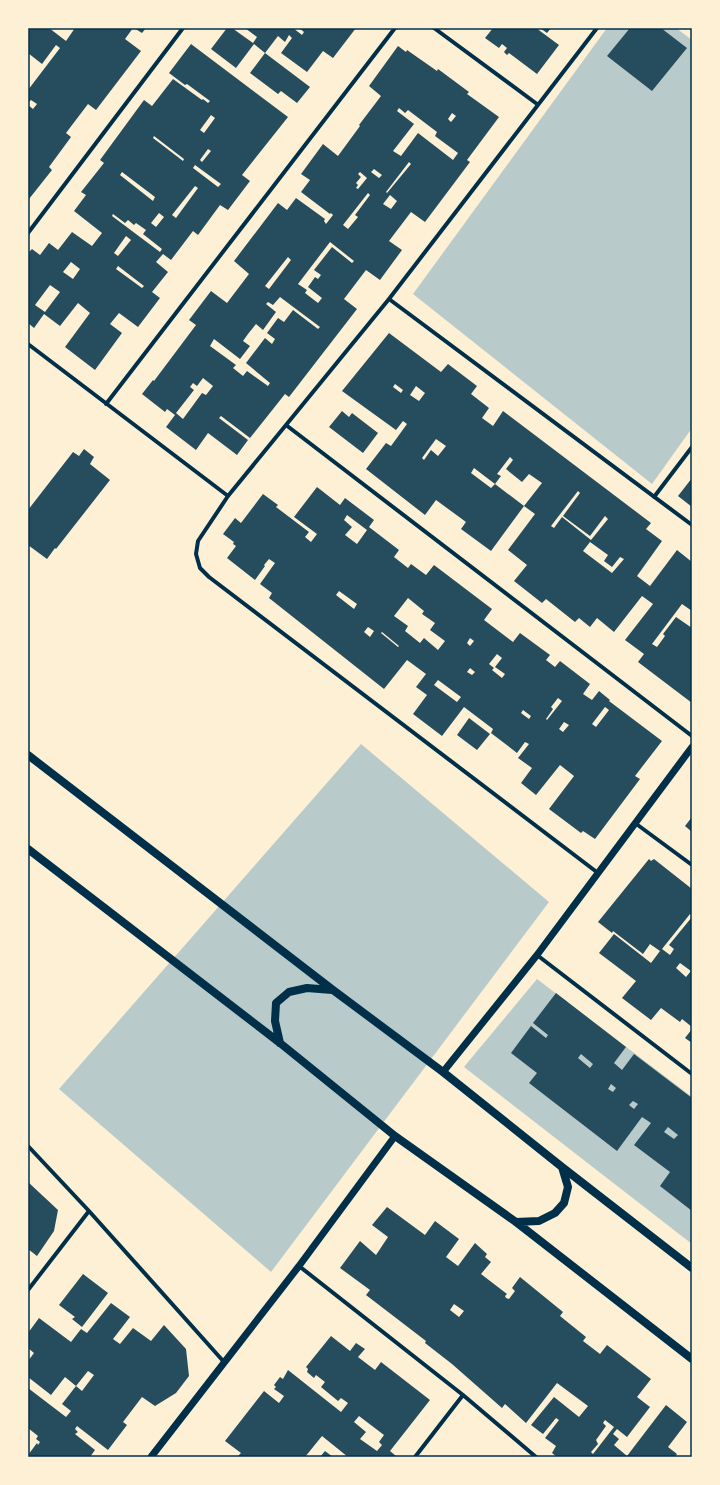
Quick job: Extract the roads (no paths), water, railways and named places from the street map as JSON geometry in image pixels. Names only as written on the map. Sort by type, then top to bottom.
[{"type":"main road","points":[[28,755],[442,1072],[692,1268]]},
{"type":"main road","points":[[28,849],[280,1042],[394,1136],[516,1222],[692,1358]]},
{"type":"main road","points":[[280,1042],[275,1020],[276,1003],[289,992],[307,988],[333,990]]},
{"type":"main road","points":[[516,1222],[538,1221],[555,1213],[564,1203],[568,1187],[562,1167]]},
{"type":"street","points":[[28,233],[183,28]]},
{"type":"street","points":[[106,404],[395,28]]},
{"type":"street","points":[[434,28],[537,104]]},
{"type":"street","points":[[597,28],[537,104],[389,299],[228,496],[198,541],[196,554],[200,568],[210,577],[598,873]]},
{"type":"street","points":[[389,299],[692,525]]},
{"type":"street","points":[[28,344],[228,496]]},
{"type":"street","points":[[286,425],[692,736]]},
{"type":"street","points":[[654,497],[692,448]]},
{"type":"street","points":[[442,1072],[537,955],[692,747]]},
{"type":"street","points":[[635,823],[692,865]]},
{"type":"street","points":[[537,955],[692,1074]]},
{"type":"street","points":[[151,1457],[299,1266],[394,1136]]},
{"type":"street","points":[[28,1146],[224,1362]]},
{"type":"street","points":[[28,1290],[88,1211]]},
{"type":"street","points":[[299,1266],[463,1395],[536,1457]]},
{"type":"street","points":[[416,1457],[463,1395]]}]
